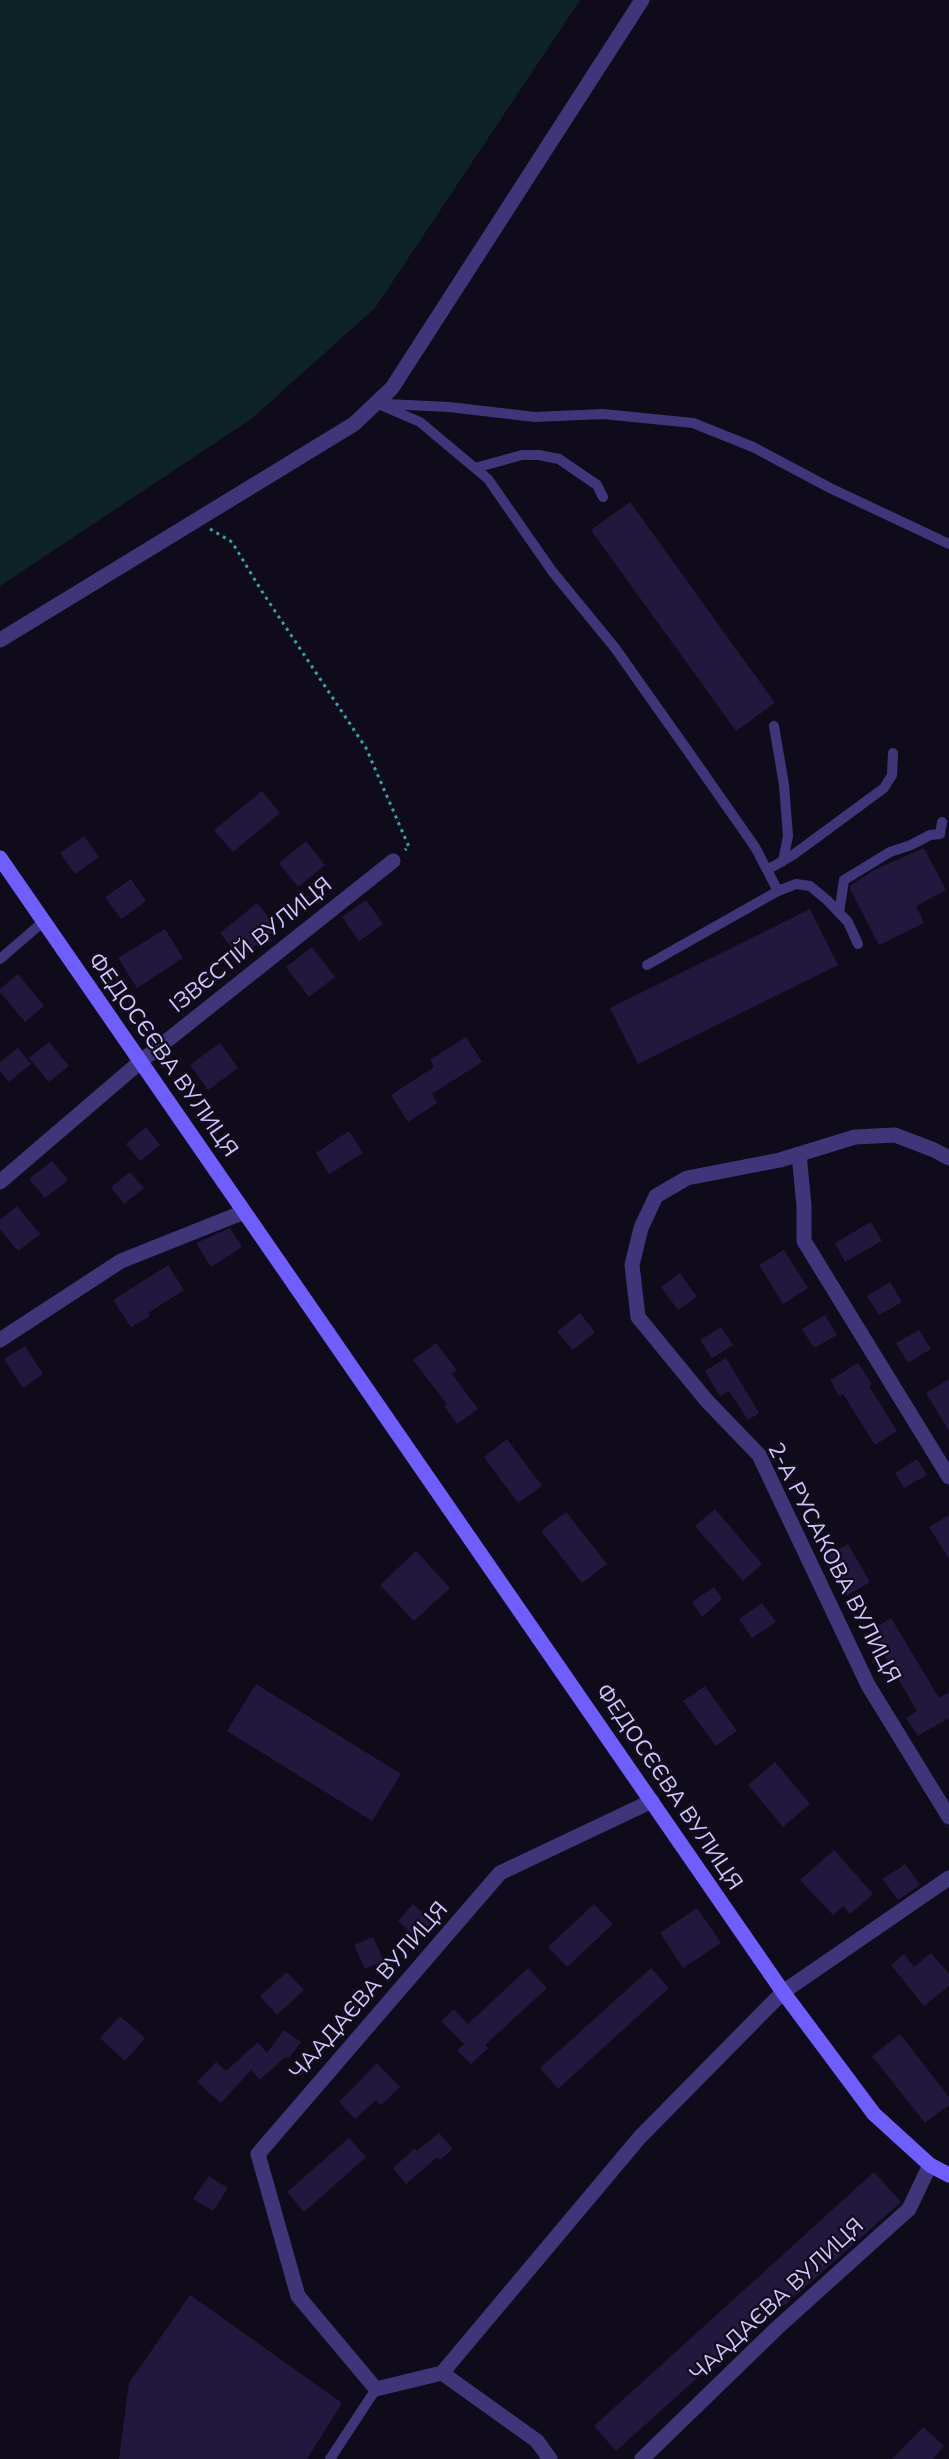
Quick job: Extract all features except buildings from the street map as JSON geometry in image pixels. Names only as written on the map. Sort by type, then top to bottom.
[{"type":"main road","name":"ФЕДОСЄЄВА ВУЛИЦЯ","points":[[0,858],[783,1992],[874,2114],[930,2165],[949,2175]]},
{"type":"street","points":[[0,640],[354,424],[392,388],[642,0]]},
{"type":"street","name":"ІЗВЄСТІЙ ВУЛИЦЯ","points":[[0,1182],[140,1062],[393,861]]},
{"type":"street","name":"2-А РУСАКОВА ВУЛИЦЯ","points":[[949,1158],[895,1135],[855,1137],[780,1160],[687,1178],[656,1196],[641,1228],[632,1265],[638,1317],[707,1401],[759,1455],[868,1685],[949,1817]]},
{"type":"street","points":[[799,1154],[804,1206],[804,1240],[949,1477]]},
{"type":"street","points":[[0,1340],[121,1261],[244,1212]]},
{"type":"street","name":"ЧААДАЄВА ВУЛИЦЯ","points":[[376,2389],[298,2296],[258,2154],[500,1873],[652,1801]]},
{"type":"street","points":[[376,2389],[442,2373],[640,2137],[783,1992],[949,1878]]},
{"type":"street","name":"ЧААДАЄВА ВУЛИЦЯ","points":[[642,2459],[777,2328],[909,2209],[930,2165]]},
{"type":"street","points":[[442,2373],[537,2440],[550,2459]]},
{"type":"lane","points":[[376,403],[420,422],[488,479],[552,571],[615,648],[755,847],[778,891]]},
{"type":"lane","points":[[376,403],[449,407],[535,417],[603,414],[693,423],[753,447],[830,488],[949,544]]},
{"type":"lane","points":[[475,468],[522,455],[539,455],[559,459],[597,485],[603,497]]},
{"type":"lane","points":[[774,726],[784,785],[788,836],[783,861]]},
{"type":"lane","points":[[767,870],[859,808],[884,788],[892,775],[893,753]]},
{"type":"lane","points":[[839,913],[844,880],[890,852],[912,846],[930,835],[940,834],[942,822]]},
{"type":"lane","points":[[647,965],[778,891],[796,884],[810,886],[827,900],[848,922],[858,944]]},
{"type":"lane","points":[[0,959],[44,922]]},
{"type":"lane","points":[[330,2459],[376,2389]]},
{"type":"path","points":[[198,519],[214,532],[232,542],[366,748],[409,847],[393,861]]},
{"type":"green space","points":[[0,0],[580,0],[375,308],[251,419],[0,586]]}]
